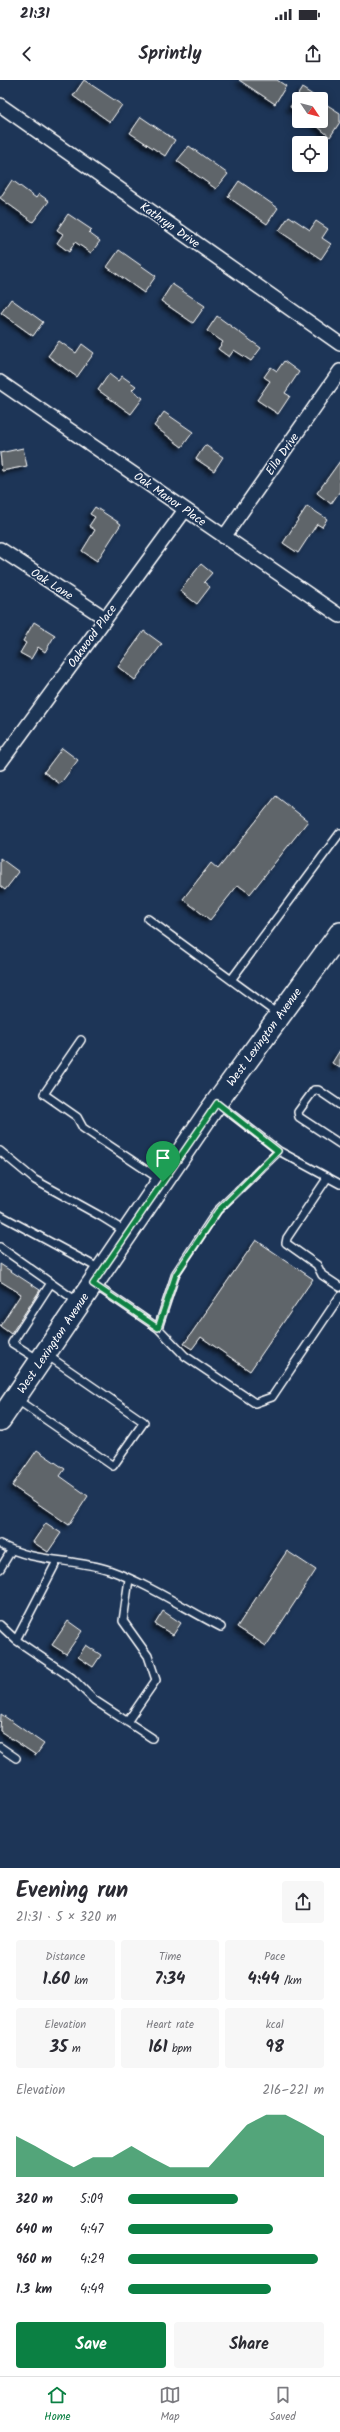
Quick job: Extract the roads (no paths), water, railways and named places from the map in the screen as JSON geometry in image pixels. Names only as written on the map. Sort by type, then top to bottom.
[{"type":"main road","name":"West Lexington Avenue","points":[[0,1420],[217,1103],[279,1015],[340,933]]},
{"type":"street","name":"Kathryn Drive","points":[[0,105],[340,344]]},
{"type":"street","name":"Ella Drive","points":[[224,537],[340,371]]},
{"type":"street","name":"Oak Manor Place","points":[[1,384],[340,616]]},
{"type":"street","name":"Oakwood Place","points":[[0,763],[184,510]]},
{"type":"street","name":"Oak Lane","points":[[0,549],[105,618]]},
{"type":"lane","points":[[231,980],[340,833]]},
{"type":"lane","points":[[148,919],[279,1015]]},
{"type":"lane","points":[[81,1040],[44,1094],[77,1117],[83,1128],[163,1182]]},
{"type":"lane","points":[[340,1105],[318,1090],[314,1090],[298,1112],[299,1117],[340,1144]]},
{"type":"lane","points":[[217,1103],[278,1151],[340,1184]]},
{"type":"lane","points":[[158,1328],[176,1274],[218,1211],[278,1151]]},
{"type":"lane","points":[[0,1152],[35,1180],[102,1217],[127,1234]]},
{"type":"lane","points":[[328,1178],[287,1238],[286,1243],[317,1265],[322,1275],[340,1287]]},
{"type":"lane","points":[[0,1215],[98,1277],[158,1328],[184,1356],[255,1403],[272,1397],[340,1296]]},
{"type":"lane","points":[[0,1247],[80,1303]]},
{"type":"lane","points":[[15,1399],[113,1466],[144,1422],[43,1357],[12,1343],[51,1283]]},
{"type":"lane","points":[[0,1544],[11,1551],[57,1561],[85,1563],[129,1578],[221,1627]]},
{"type":"lane","points":[[0,1569],[11,1551]]},
{"type":"lane","points":[[16,1640],[57,1561]]},
{"type":"lane","points":[[127,1722],[156,1680],[148,1656],[123,1621],[129,1578]]},
{"type":"lane","points":[[0,1625],[16,1640],[72,1678],[94,1700],[152,1738]]},
{"type":"lane","points":[[0,1747],[16,1758]]}]
